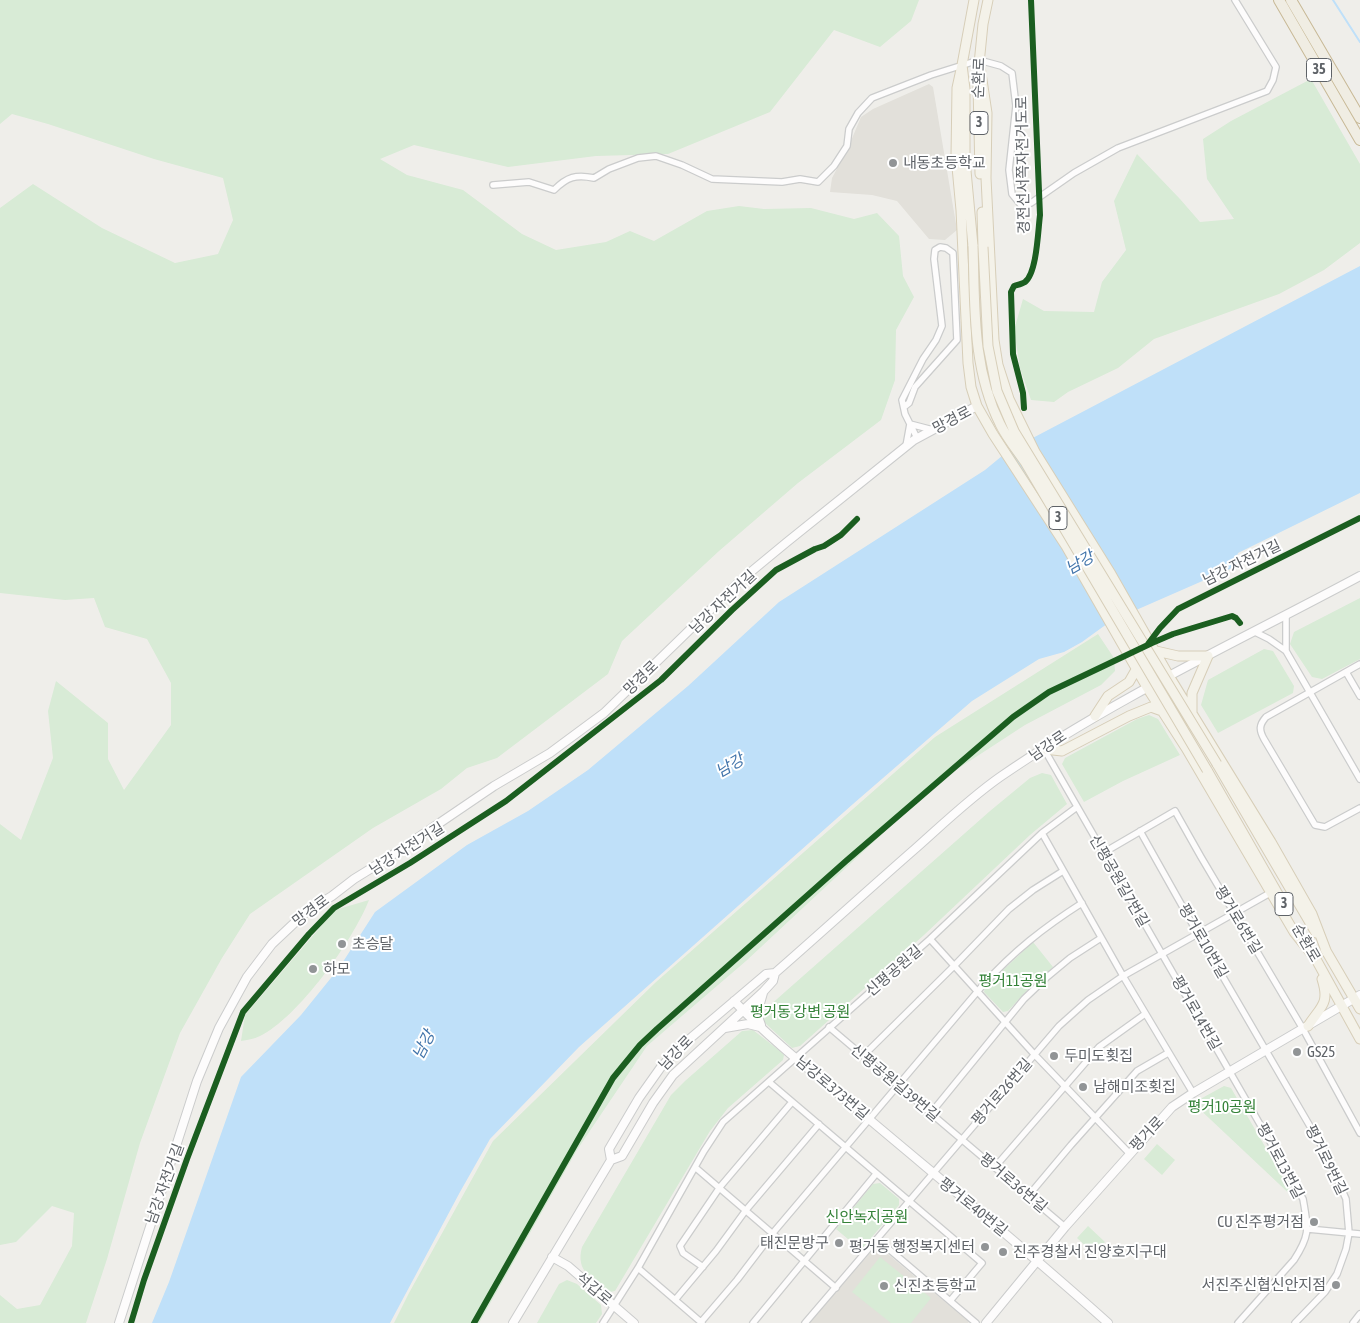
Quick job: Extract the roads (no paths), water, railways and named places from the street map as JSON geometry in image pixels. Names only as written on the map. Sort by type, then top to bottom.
[{"type":"highway","name":"35","points":[[1279,0],[1360,140]]},
{"type":"highway","name":"35","points":[[1291,0],[1360,118]]},
{"type":"main road","name":"순환로","points":[[974,0],[962,65],[965,89],[965,160],[978,247],[988,346],[997,391],[1014,431],[1217,764],[1328,953],[1357,997],[1360,1009]]},
{"type":"main road","name":"순환로","points":[[988,0],[979,60],[978,111],[978,351],[985,387],[1000,424],[1025,462],[1207,770],[1360,1039]]},
{"type":"main road","points":[[979,60],[987,113],[986,178],[994,340],[998,365],[1009,399],[1035,452],[1111,574],[1169,676],[1271,842],[1312,914],[1328,953]]},
{"type":"main road","name":"망경로","points":[[962,65],[956,88],[956,156],[961,210],[968,363],[971,387],[977,406]]},
{"type":"main road","points":[[1009,399],[977,406],[993,434],[1066,546],[1148,689],[1186,748],[1270,893],[1294,932],[1316,960],[1325,991],[1325,999],[1322,1007],[1305,1027]]},
{"type":"main road","points":[[1156,651],[1178,656],[1208,656],[1192,694],[1192,712]]},
{"type":"main road","points":[[1096,716],[1108,696],[1128,682],[1137,668]]},
{"type":"main road","points":[[1044,749],[1062,751],[1128,716],[1151,707],[1162,711]]},
{"type":"street","points":[[493,185],[529,182],[554,190],[563,181],[580,174],[594,178],[609,169],[638,158],[656,156],[682,165],[712,179],[782,182],[800,179],[818,182],[834,166],[847,146],[849,129],[858,113],[872,98],[931,75],[979,60],[1002,66],[1012,73],[1016,106],[1008,170],[1010,185],[1012,194],[1021,205],[1031,203],[1074,173],[1118,148],[1267,91],[1273,80],[1276,68],[1235,0]]},
{"type":"street","points":[[904,406],[909,403],[915,387],[957,340],[953,253],[946,248],[940,247],[936,250],[934,259],[942,326],[902,400],[905,414],[917,438]]},
{"type":"street","name":"망경로","points":[[119,1323],[198,1081],[219,1028],[247,977],[272,944],[306,912],[494,786],[550,753],[604,713],[741,580],[906,446],[917,438],[977,406]]},
{"type":"street","points":[[910,424],[933,430]]},
{"type":"street","points":[[906,446],[910,424]]},
{"type":"street","name":"남강로","points":[[513,1323],[611,1160],[622,1156],[653,1103],[673,1075],[763,992],[773,981],[774,974],[969,802],[999,778],[1080,725],[1360,576]]},
{"type":"street","points":[[1286,616],[1286,651]]},
{"type":"street","points":[[1255,632],[1286,651],[1360,778]]},
{"type":"street","points":[[1360,664],[1266,717],[1261,722],[1260,732],[1312,822],[1325,827],[1360,808]]},
{"type":"street","points":[[1346,672],[1360,696]]},
{"type":"street","points":[[1044,749],[1077,807]]},
{"type":"street","name":"신평공원길","points":[[603,1323],[638,1268],[704,1151],[723,1122],[930,939],[1042,833],[1077,807]]},
{"type":"street","name":"신평공원길7번길","points":[[1077,807],[1162,954]]},
{"type":"street","name":"평거로6번길","points":[[1140,831],[1175,811],[1234,913],[1305,1027],[1360,1133]]},
{"type":"street","points":[[1103,853],[1140,831]]},
{"type":"street","name":"평거로10번길","points":[[1140,831],[1266,1050]]},
{"type":"street","points":[[1042,833],[1192,1093]]},
{"type":"street","points":[[862,1056],[954,966],[1008,909],[1033,890],[1063,872]]},
{"type":"street","points":[[930,939],[1034,1054],[1059,1026],[1088,1000],[1123,976],[1270,893]]},
{"type":"street","points":[[638,1268],[701,1323],[772,1234],[1007,958],[1050,923],[1082,904]]},
{"type":"street","points":[[930,1113],[1024,999],[1070,958],[1101,938]]},
{"type":"street","name":"평거로14번길","points":[[1162,954],[1230,1072]]},
{"type":"street","name":"남강로","points":[[611,1160],[609,1149],[639,1098],[661,1067],[680,1047],[766,974],[774,974]]},
{"type":"street","points":[[762,1027],[757,1014],[763,992]]},
{"type":"street","name":"평거로","points":[[986,1323],[1129,1153],[1172,1108],[1192,1093],[1357,997]]},
{"type":"street","name":"남강로373번길","points":[[734,1001],[796,1058],[932,1173]]},
{"type":"street","points":[[995,1167],[1099,1047],[1145,1014]]},
{"type":"street","points":[[724,1028],[748,1024],[762,1027]]},
{"type":"street","name":"신평공원길39번길","points":[[829,1028],[961,1140]]},
{"type":"street","name":"평거로9번길","points":[[1266,1050],[1325,1152],[1346,1199],[1349,1233],[1346,1249],[1337,1274],[1325,1292],[1295,1323]]},
{"type":"street","points":[[1028,1195],[1137,1072],[1168,1053]]},
{"type":"street","name":"평거로26번길","points":[[805,1323],[1034,1054],[1129,1153]]},
{"type":"street","name":"평거로13번길","points":[[1230,1072],[1303,1199],[1308,1229]]},
{"type":"street","points":[[769,1082],[982,1263],[950,1301]]},
{"type":"street","points":[[703,1267],[683,1253],[680,1246],[720,1188],[792,1102]]},
{"type":"street","points":[[674,1300],[703,1267],[746,1210],[819,1124]]},
{"type":"street","name":"평거로36번길","points":[[961,1140],[1065,1227]]},
{"type":"street","points":[[696,1168],[836,1288]]},
{"type":"street","name":"평거로40번길","points":[[932,1173],[1038,1260],[1108,1323]]},
{"type":"street","points":[[753,1323],[876,1174]]},
{"type":"street","points":[[1238,1323],[1294,1260],[1308,1229],[1360,1234]]},
{"type":"street","points":[[877,1240],[976,1323]]},
{"type":"street","name":"석갑로","points":[[552,1257],[568,1266],[634,1323]]},
{"type":"street","points":[[1352,1323],[1360,1314]]},
{"type":"water","name":"남강","points":[[1360,266],[1360,493],[1238,553],[1236,560],[1239,565],[1111,621],[1082,642],[1064,652],[1039,659],[972,701],[579,1047],[490,1139],[390,1323],[152,1323],[169,1282],[241,1077],[301,1015],[339,968],[375,912],[467,845],[528,811],[588,770],[688,686],[779,602],[985,470],[1008,451]]},
{"type":"waterway","points":[[1333,0],[1360,42]]},
{"type":"place","name":"내동초등학교","points":[[893,163]]},
{"type":"place","name":"초승달","points":[[342,944]]},
{"type":"place","name":"하모","points":[[313,969]]},
{"type":"place","name":"GS25","points":[[1297,1052]]},
{"type":"place","name":"두미도횟집","points":[[1054,1056]]},
{"type":"place","name":"남해미조횟집","points":[[1083,1087]]},
{"type":"place","name":"CU 진주평거점","points":[[1314,1222]]},
{"type":"place","name":"태진문방구","points":[[839,1243]]},
{"type":"place","name":"평거동 행정복지센터","points":[[985,1247]]},
{"type":"place","name":"진주경찰서 진양호지구대","points":[[1003,1252]]},
{"type":"place","name":"서진주신협신안지점","points":[[1336,1285]]},
{"type":"place","name":"신진초등학교","points":[[884,1286]]},
{"type":"park label","name":"평거11공원","points":[[1013,981]]},
{"type":"park label","name":"평거동 강변 공원","points":[[800,1012]]},
{"type":"park label","name":"평거10공원","points":[[1222,1107]]},
{"type":"park label","name":"신안녹지공원","points":[[867,1217]]}]
